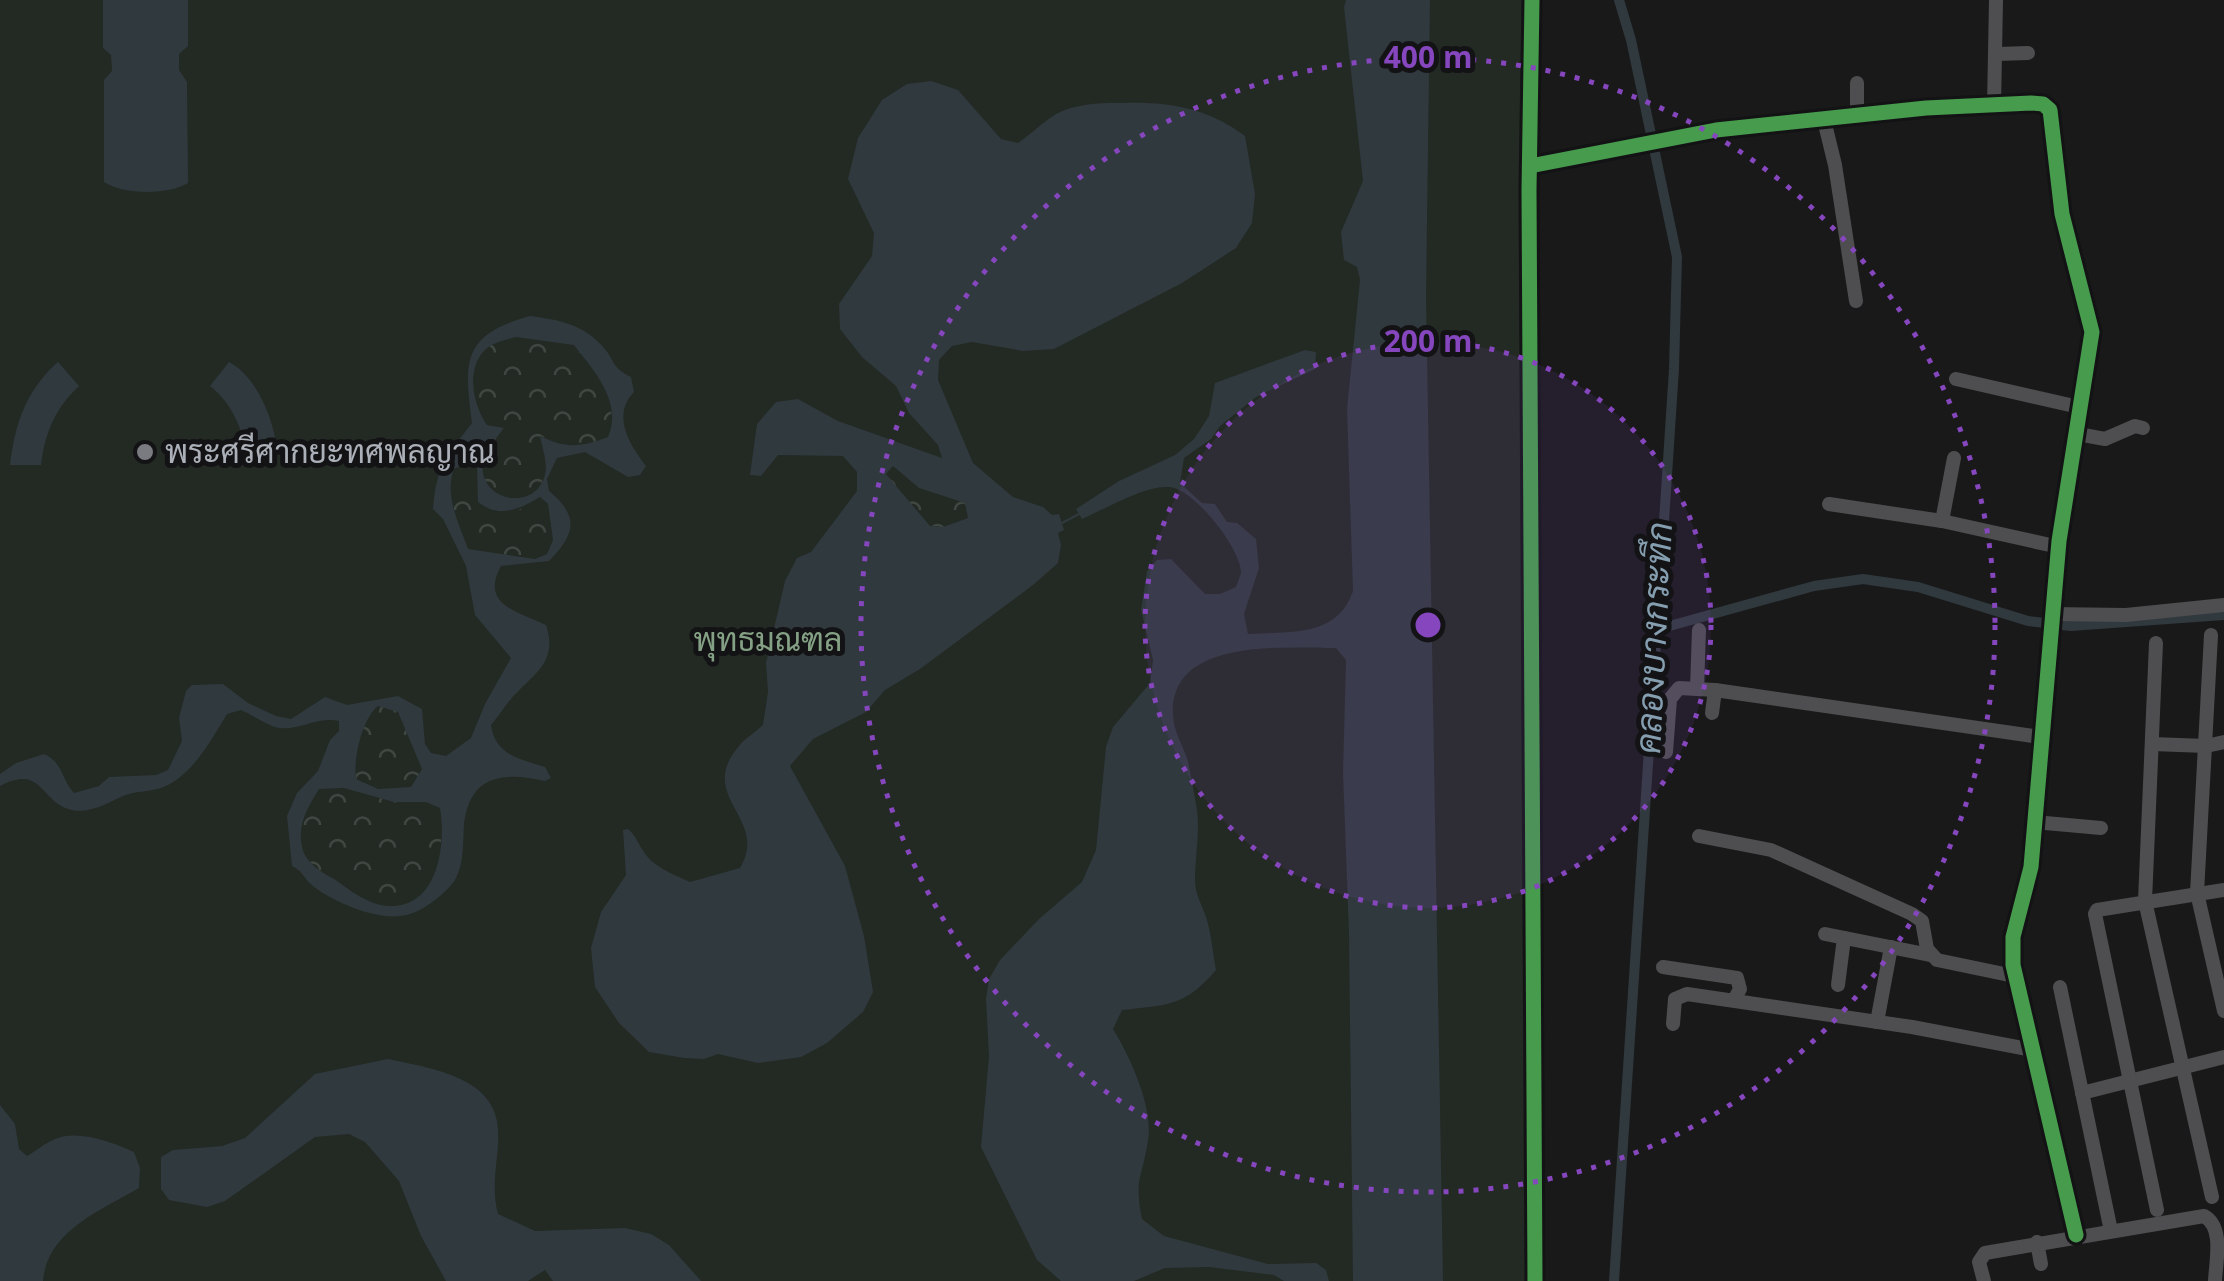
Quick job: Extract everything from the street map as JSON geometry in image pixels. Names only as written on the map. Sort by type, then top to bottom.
[{"type":"street","points":[[1532,0],[1535,1281]]},
{"type":"street","points":[[1994,106],[1996,0]]},
{"type":"street","points":[[1996,54],[2028,53]]},
{"type":"street","points":[[1857,82],[1857,116]]},
{"type":"street","points":[[1530,166],[1651,143],[1857,116],[2044,104],[2050,110],[2062,214],[2092,332],[2059,547],[2031,867],[2012,937],[2014,976],[2076,1235]]},
{"type":"street","points":[[1824,120],[1856,301]]},
{"type":"street","points":[[1956,379],[2082,408]]},
{"type":"street","points":[[2078,434],[2105,439],[2136,426],[2142,428]]},
{"type":"street","points":[[1942,522],[1954,458]]},
{"type":"street","points":[[1829,504],[1942,522],[2059,547]]},
{"type":"street","points":[[2052,614],[2126,615],[2224,605]]},
{"type":"street","points":[[1697,689],[1699,630]]},
{"type":"street","points":[[2210,635],[2197,893],[2224,1011]]},
{"type":"street","points":[[2156,643],[2145,901],[2212,1197]]},
{"type":"street","points":[[1666,752],[1670,698],[1679,688],[2040,737]]},
{"type":"street","points":[[1712,713],[1715,690]]},
{"type":"street","points":[[2152,744],[2206,746],[2224,742]]},
{"type":"street","points":[[2034,822],[2101,828]]},
{"type":"street","points":[[1699,836],[1771,850],[1912,914],[1926,928],[1930,956]]},
{"type":"street","points":[[2157,1210],[2095,914],[2097,910],[2145,901],[2224,890]]},
{"type":"street","points":[[1825,934],[2014,976]]},
{"type":"street","points":[[1838,985],[1844,938]]},
{"type":"street","points":[[1877,1022],[1891,948]]},
{"type":"street","points":[[1662,967],[1738,978],[1740,988],[1734,1000]]},
{"type":"street","points":[[2060,986],[2111,1231]]},
{"type":"street","points":[[1673,1024],[1680,995],[1877,1022],[2033,1050]]},
{"type":"street","points":[[2082,1093],[2224,1057]]},
{"type":"street","points":[[1984,1281],[1981,1255],[2194,1216],[2210,1219],[2217,1230],[2215,1281]]},
{"type":"street","points":[[2037,1242],[2042,1264]]},
{"type":"green space","name":"พุทธมณฑล","points":[[0,0],[1529,0],[1536,1281],[0,1281]]},
{"type":"green space","points":[[516,337],[574,344],[604,388],[611,424],[608,437],[582,445],[566,445],[541,436],[545,461],[538,488],[530,495],[508,498],[497,494],[484,476],[484,459],[503,429],[486,425],[478,407],[473,376],[486,349]]},
{"type":"green space","points":[[472,460],[477,465],[478,502],[517,511],[540,497],[548,504],[553,540],[547,554],[535,559],[468,549],[454,510],[451,479],[454,469]]},
{"type":"green space","points":[[893,465],[919,488],[965,503],[969,518],[943,527],[930,526],[885,474]]},
{"type":"green space","points":[[378,706],[398,711],[422,769],[412,787],[378,789],[356,779],[360,740],[367,720]]},
{"type":"green space","points":[[344,788],[394,802],[426,802],[440,808],[441,838],[435,870],[429,885],[406,904],[390,906],[360,897],[306,857],[301,831],[311,802],[319,789]]},
{"type":"shaded area","points":[[103,0],[188,0],[188,46],[179,54],[179,70],[187,82],[188,183],[180,187],[134,191],[104,182],[104,80],[112,71],[111,55],[103,48]]},
{"type":"shaded area","points":[[1346,0],[1430,0],[1426,296],[1443,1281],[1353,1281],[1343,773],[1346,660],[1336,648],[1288,648],[1234,652],[1209,660],[1190,672],[1177,690],[1173,720],[1187,758],[1197,814],[1195,886],[1208,924],[1216,970],[1184,998],[1122,1010],[1113,1029],[1133,1068],[1147,1114],[1148,1141],[1139,1186],[1142,1219],[1164,1236],[1268,1264],[1316,1263],[1326,1270],[1329,1281],[1284,1281],[1274,1275],[1209,1267],[1165,1268],[1134,1281],[1061,1281],[1037,1260],[981,1147],[989,1056],[989,979],[1000,960],[1039,919],[1082,882],[1096,850],[1106,747],[1113,727],[1150,683],[1153,660],[1141,610],[1147,571],[1157,560],[1171,559],[1205,594],[1220,594],[1236,587],[1241,572],[1233,548],[1214,520],[1179,490],[1159,487],[1082,519],[1076,509],[1119,481],[1175,455],[1194,439],[1209,416],[1215,383],[1305,350],[1316,352],[1315,369],[1256,397],[1184,458],[1180,483],[1202,503],[1215,504],[1227,522],[1237,523],[1256,539],[1259,568],[1244,614],[1248,634],[1310,629],[1336,617],[1346,606],[1353,591],[1347,409],[1360,280],[1357,267],[1344,260],[1341,232],[1363,181]]},
{"type":"shaded area","points":[[931,81],[958,90],[1001,139],[1018,143],[1056,114],[1086,105],[1169,105],[1216,118],[1245,136],[1255,194],[1252,223],[1236,248],[1182,283],[1054,349],[1023,351],[972,342],[952,346],[939,360],[938,380],[973,463],[1013,497],[1043,507],[1052,515],[1059,514],[1064,530],[1058,533],[1058,563],[920,669],[885,690],[866,712],[813,739],[790,766],[845,866],[864,936],[873,992],[863,1012],[827,1043],[801,1057],[758,1063],[718,1054],[704,1059],[649,1052],[619,1023],[595,987],[591,948],[601,912],[626,875],[623,830],[631,832],[657,865],[690,882],[740,868],[747,850],[746,835],[728,794],[728,764],[741,743],[763,725],[768,692],[766,663],[785,581],[797,558],[811,552],[857,491],[857,472],[843,456],[778,455],[761,476],[750,475],[757,424],[776,402],[798,399],[838,421],[942,458],[938,445],[909,413],[896,386],[862,357],[840,329],[839,304],[872,256],[874,233],[848,179],[858,138],[882,100],[907,84]],"holes":[[[893,466],[919,488],[965,503],[968,518],[943,527],[930,526],[886,474]]]},
{"type":"shaded area","points":[[530,316],[551,319],[579,328],[596,340],[617,367],[631,377],[634,392],[627,401],[623,419],[628,439],[646,466],[640,475],[628,477],[585,452],[557,458],[547,479],[549,491],[570,518],[564,543],[549,561],[501,566],[496,579],[498,598],[513,610],[546,625],[549,649],[541,667],[491,725],[493,735],[503,749],[545,767],[551,778],[545,781],[503,777],[481,786],[468,807],[459,872],[444,893],[414,913],[378,915],[325,894],[292,866],[287,816],[297,793],[318,771],[330,740],[339,731],[339,721],[280,728],[241,710],[227,714],[200,757],[172,783],[85,810],[61,806],[25,779],[0,786],[0,774],[16,763],[44,754],[55,762],[74,793],[99,786],[109,777],[156,775],[168,770],[182,741],[179,718],[186,691],[192,685],[223,684],[248,703],[291,719],[325,697],[347,705],[398,696],[422,709],[425,744],[431,753],[446,756],[471,738],[511,658],[475,615],[466,566],[443,519],[433,509],[444,462],[472,423],[468,383],[472,354],[479,342],[507,324]],"holes":[[[516,337],[574,345],[604,388],[612,412],[608,437],[566,445],[540,436],[545,475],[539,487],[519,498],[497,493],[484,475],[484,458],[504,428],[487,425],[473,387],[479,357],[492,345]],[[472,460],[477,465],[478,502],[494,510],[509,510],[540,497],[548,504],[553,540],[547,554],[535,559],[468,549],[452,499],[454,469]],[[378,706],[398,712],[422,769],[411,787],[378,789],[356,779],[360,740]],[[344,788],[394,802],[426,802],[440,808],[440,855],[429,885],[419,896],[406,904],[375,903],[310,862],[302,847],[301,831],[307,809],[319,789]]]},
{"type":"shaded area","points":[[58,362],[79,386],[52,422],[41,465],[10,465],[15,436],[30,396]]},
{"type":"shaded area","points":[[229,362],[250,380],[265,407],[275,437],[277,465],[246,463],[237,420],[210,386]]},
{"type":"shaded area","points":[[388,1059],[453,1076],[482,1093],[491,1105],[498,1133],[498,1214],[535,1231],[625,1228],[651,1234],[669,1245],[701,1281],[553,1281],[545,1270],[528,1281],[446,1281],[421,1236],[399,1181],[365,1142],[349,1134],[315,1137],[225,1201],[207,1207],[169,1200],[161,1189],[161,1157],[173,1150],[222,1146],[245,1138],[315,1074]]},
{"type":"shaded area","points":[[0,1105],[15,1124],[19,1149],[27,1156],[55,1139],[84,1136],[134,1152],[140,1168],[139,1188],[93,1214],[65,1236],[54,1249],[43,1281],[0,1281]]},
{"type":"waterway","name":"คลองบางกระทึก","points":[[1614,1281],[1674,369],[1677,257],[1619,0]]},
{"type":"waterway","points":[[1062,523],[1079,514]]},
{"type":"waterway","points":[[1655,630],[1814,586],[1863,579],[1918,587],[2028,621],[2071,626],[2224,615]]},
{"type":"cycle path","points":[[1532,0],[1529,190],[1535,1281]]},
{"type":"cycle path","points":[[1530,166],[1716,130],[1926,108],[2031,103],[2043,104],[2050,110],[2062,214],[2092,332],[2059,541],[2031,867],[2013,937],[2013,965],[2076,1235]]},
{"type":"place","name":"พระศรีศากยะทศพลญาณ","points":[[145,452]]}]
